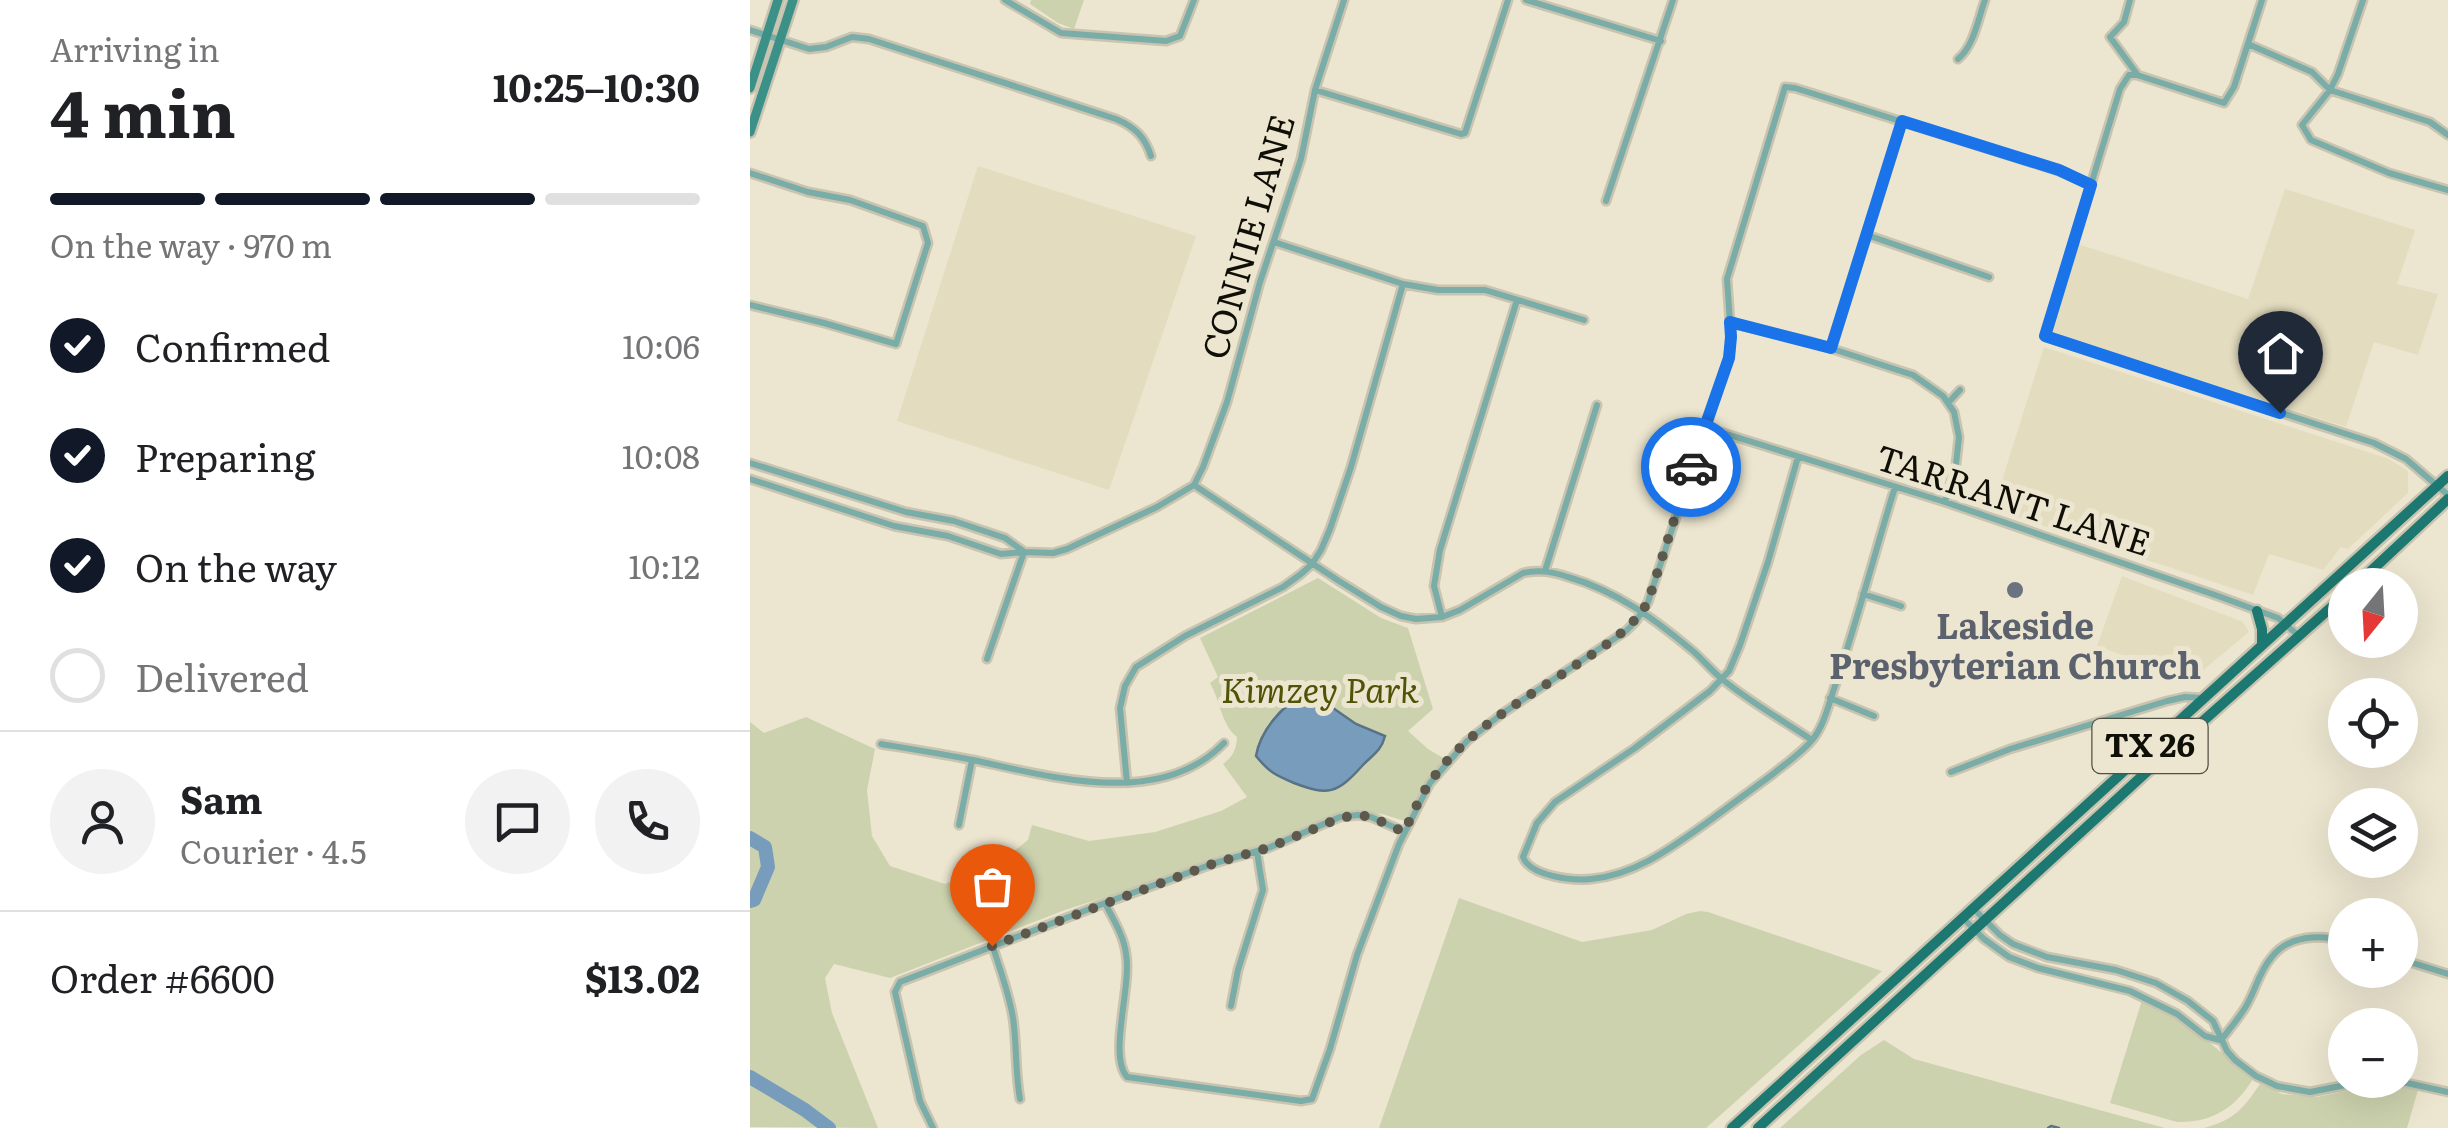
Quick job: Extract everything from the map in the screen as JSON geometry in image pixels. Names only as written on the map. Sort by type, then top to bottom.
[{"type":"main road","points":[[750,88],[778,0]]},
{"type":"main road","points":[[750,132],[793,0]]},
{"type":"main road","name":"TX 26","points":[[1732,1128],[2448,476]]},
{"type":"main road","points":[[2374,568],[2448,497]]},
{"type":"main road","name":"TX 26","points":[[1758,1128],[2328,610]]},
{"type":"main road","points":[[2257,611],[2262,645]]},
{"type":"main road","points":[[1762,1102],[1773,1114]]},
{"type":"street","points":[[1005,0],[1061,34],[1166,41],[1184,31],[1194,0]]},
{"type":"street","name":"CONNIE LANE","points":[[1194,485],[1227,402],[1260,282],[1302,160],[1315,90],[1344,0]]},
{"type":"street","points":[[1315,90],[1462,134],[1508,0]]},
{"type":"street","points":[[1526,0],[1661,41]]},
{"type":"street","points":[[1606,202],[1673,0]]},
{"type":"street","points":[[1958,59],[1969,46],[1985,0]]},
{"type":"street","points":[[2130,0],[2122,26],[2110,37],[2137,74]]},
{"type":"street","points":[[2262,0],[2234,87],[2224,103],[2137,74],[2124,80],[2045,336],[2374,443],[2406,459],[2448,497]]},
{"type":"street","points":[[2363,0],[2338,74],[2302,126],[2311,140],[2389,173],[2448,190]]},
{"type":"street","points":[[750,30],[817,49],[852,37],[869,39],[1116,118],[1138,131],[1152,156]]},
{"type":"street","points":[[2248,44],[2312,72],[2330,90],[2430,122],[2448,135]]},
{"type":"street","points":[[1106,903],[1126,950],[1119,1066],[1122,1072],[1131,1078],[1300,1101],[1312,1099],[1357,954],[1404,832],[1430,783],[1467,741],[1626,631],[1648,602],[1729,358],[1727,278],[1785,87],[2059,170],[2091,185]]},
{"type":"street","points":[[1831,348],[1902,121]]},
{"type":"street","points":[[750,173],[850,200],[923,226],[928,243],[896,344],[750,304]]},
{"type":"street","points":[[1867,235],[1990,277]]},
{"type":"street","points":[[1274,242],[1403,284],[1438,290],[1484,290],[1584,320]]},
{"type":"street","points":[[1127,783],[1120,708],[1125,686],[1136,668],[1185,636],[1283,587],[1312,564],[1330,529],[1351,467],[1403,284]]},
{"type":"street","points":[[1442,617],[1434,586],[1440,550],[1516,300]]},
{"type":"street","points":[[1730,322],[1831,348],[1913,375],[1943,396],[1957,422],[1959,449],[1945,502]]},
{"type":"street","points":[[1948,403],[1960,390]]},
{"type":"street","points":[[1545,571],[1597,404]]},
{"type":"street","name":"TARRANT LANE","points":[[1704,427],[1945,502],[2278,618],[2299,636]]},
{"type":"street","points":[[1798,457],[1729,671],[1710,691],[1635,748],[1555,802],[1537,823],[1523,857],[1527,865],[1540,872],[1576,879],[1601,878],[1636,869],[1798,755],[1820,728],[1895,487]]},
{"type":"street","points":[[1024,552],[1006,538],[988,532],[891,508],[754,464],[751,479],[886,523],[948,536],[1002,554],[1067,550],[1194,485],[1381,607],[1416,619],[1442,617],[1523,573],[1545,571],[1586,582],[1642,612],[1722,679],[1812,740]]},
{"type":"street","points":[[818,501],[823,486]]},
{"type":"street","points":[[886,523],[891,508]]},
{"type":"street","points":[[987,660],[1024,552]]},
{"type":"street","points":[[1863,594],[1901,606]]},
{"type":"street","points":[[1830,698],[1874,716]]},
{"type":"street","points":[[1951,772],[2010,749],[2167,701],[2202,698]]},
{"type":"street","points":[[881,744],[1079,782],[1127,783],[1168,776],[1200,764],[1224,742]]},
{"type":"street","points":[[959,825],[972,760]]},
{"type":"street","points":[[934,1128],[920,1101],[896,992],[898,984],[1340,818],[1371,817],[1404,832]]},
{"type":"street","points":[[1231,1006],[1262,890],[1257,852]]},
{"type":"street","points":[[1972,908],[2013,944],[2047,957],[2116,970],[2156,983],[2213,1021],[2235,1060],[2256,1076],[2298,1091],[2328,1091]]},
{"type":"street","points":[[1962,917],[2009,957],[2130,991],[2178,1014],[2205,1036],[2221,1040]]},
{"type":"street","points":[[2221,1040],[2245,1008],[2271,957],[2297,940],[2328,937]]},
{"type":"street","points":[[992,946],[1009,998],[1020,1099]]},
{"type":"street","points":[[2074,976],[2077,964]]},
{"type":"street","points":[[2418,965],[2448,974]]},
{"type":"street","points":[[2418,1085],[2448,1092]]},
{"type":"shaded area","points":[[978,166],[1196,236],[1109,490],[897,421]]},
{"type":"shaded area","points":[[2285,189],[2415,230],[2397,284],[2438,294],[2418,355],[2374,342],[2346,427],[2049,332],[2078,244],[2248,299]]},
{"type":"shaded area","points":[[2044,347],[2389,459],[2408,471],[2408,493],[2348,549],[2341,547],[2323,570],[2269,554],[2253,595],[1993,509]]},
{"type":"shaded area","points":[[2122,576],[2243,622],[2249,632],[2191,680],[2097,646]]},
{"type":"green space","points":[[1031,0],[1084,0],[1074,29],[1058,23],[1030,4]]},
{"type":"green space","name":"Kimzey Park","points":[[1318,578],[1381,618],[1408,628],[1433,709],[1408,731],[1445,759],[1405,821],[1382,814],[1344,811],[1285,839],[1065,910],[890,978],[834,964],[825,978],[832,1013],[878,1128],[750,1127],[750,722],[764,733],[806,717],[875,749],[867,790],[872,836],[890,866],[945,884],[1005,858],[1028,840],[1032,825],[1089,841],[1155,832],[1221,811],[1247,797],[1223,764],[1233,753],[1237,737],[1227,725],[1210,683],[1218,677],[1200,638]]},
{"type":"green space","points":[[1459,898],[1582,942],[1652,930],[1686,914],[1708,912],[1882,971],[1706,1128],[1379,1128]]},
{"type":"green space","points":[[2142,1000],[2178,1016],[2253,1079],[2230,1106],[2201,1120],[2177,1122],[2110,1103]]},
{"type":"green space","points":[[1884,1040],[1914,1059],[2165,1128],[1780,1128],[1861,1055]]},
{"type":"green space","points":[[2260,1084],[2282,1094],[2416,1098],[2407,1128],[2204,1128],[2223,1121]]},
{"type":"water","points":[[1305,695],[1317,697],[1356,724],[1385,736],[1376,753],[1346,782],[1331,790],[1315,790],[1287,780],[1256,756],[1273,720]]},
{"type":"waterway","points":[[750,838],[765,847],[768,867],[754,900],[750,901]]},
{"type":"waterway","points":[[750,1077],[829,1128]]},
{"type":"waterway","points":[[2048,1128],[2059,1128]]},
{"type":"way so far","points":[[992,946],[1215,863],[1268,848],[1340,818],[1371,817],[1404,832],[1430,783],[1467,741],[1636,621],[1648,602],[1691,467]]},
{"type":"place","name":"Lakeside Presbyterian Church","points":[[2015,590]]},
{"type":"route","points":[[1691,467],[1729,358],[1730,322],[1831,348],[1902,121],[2059,170],[2091,185],[2045,336],[2280,413]]}]
